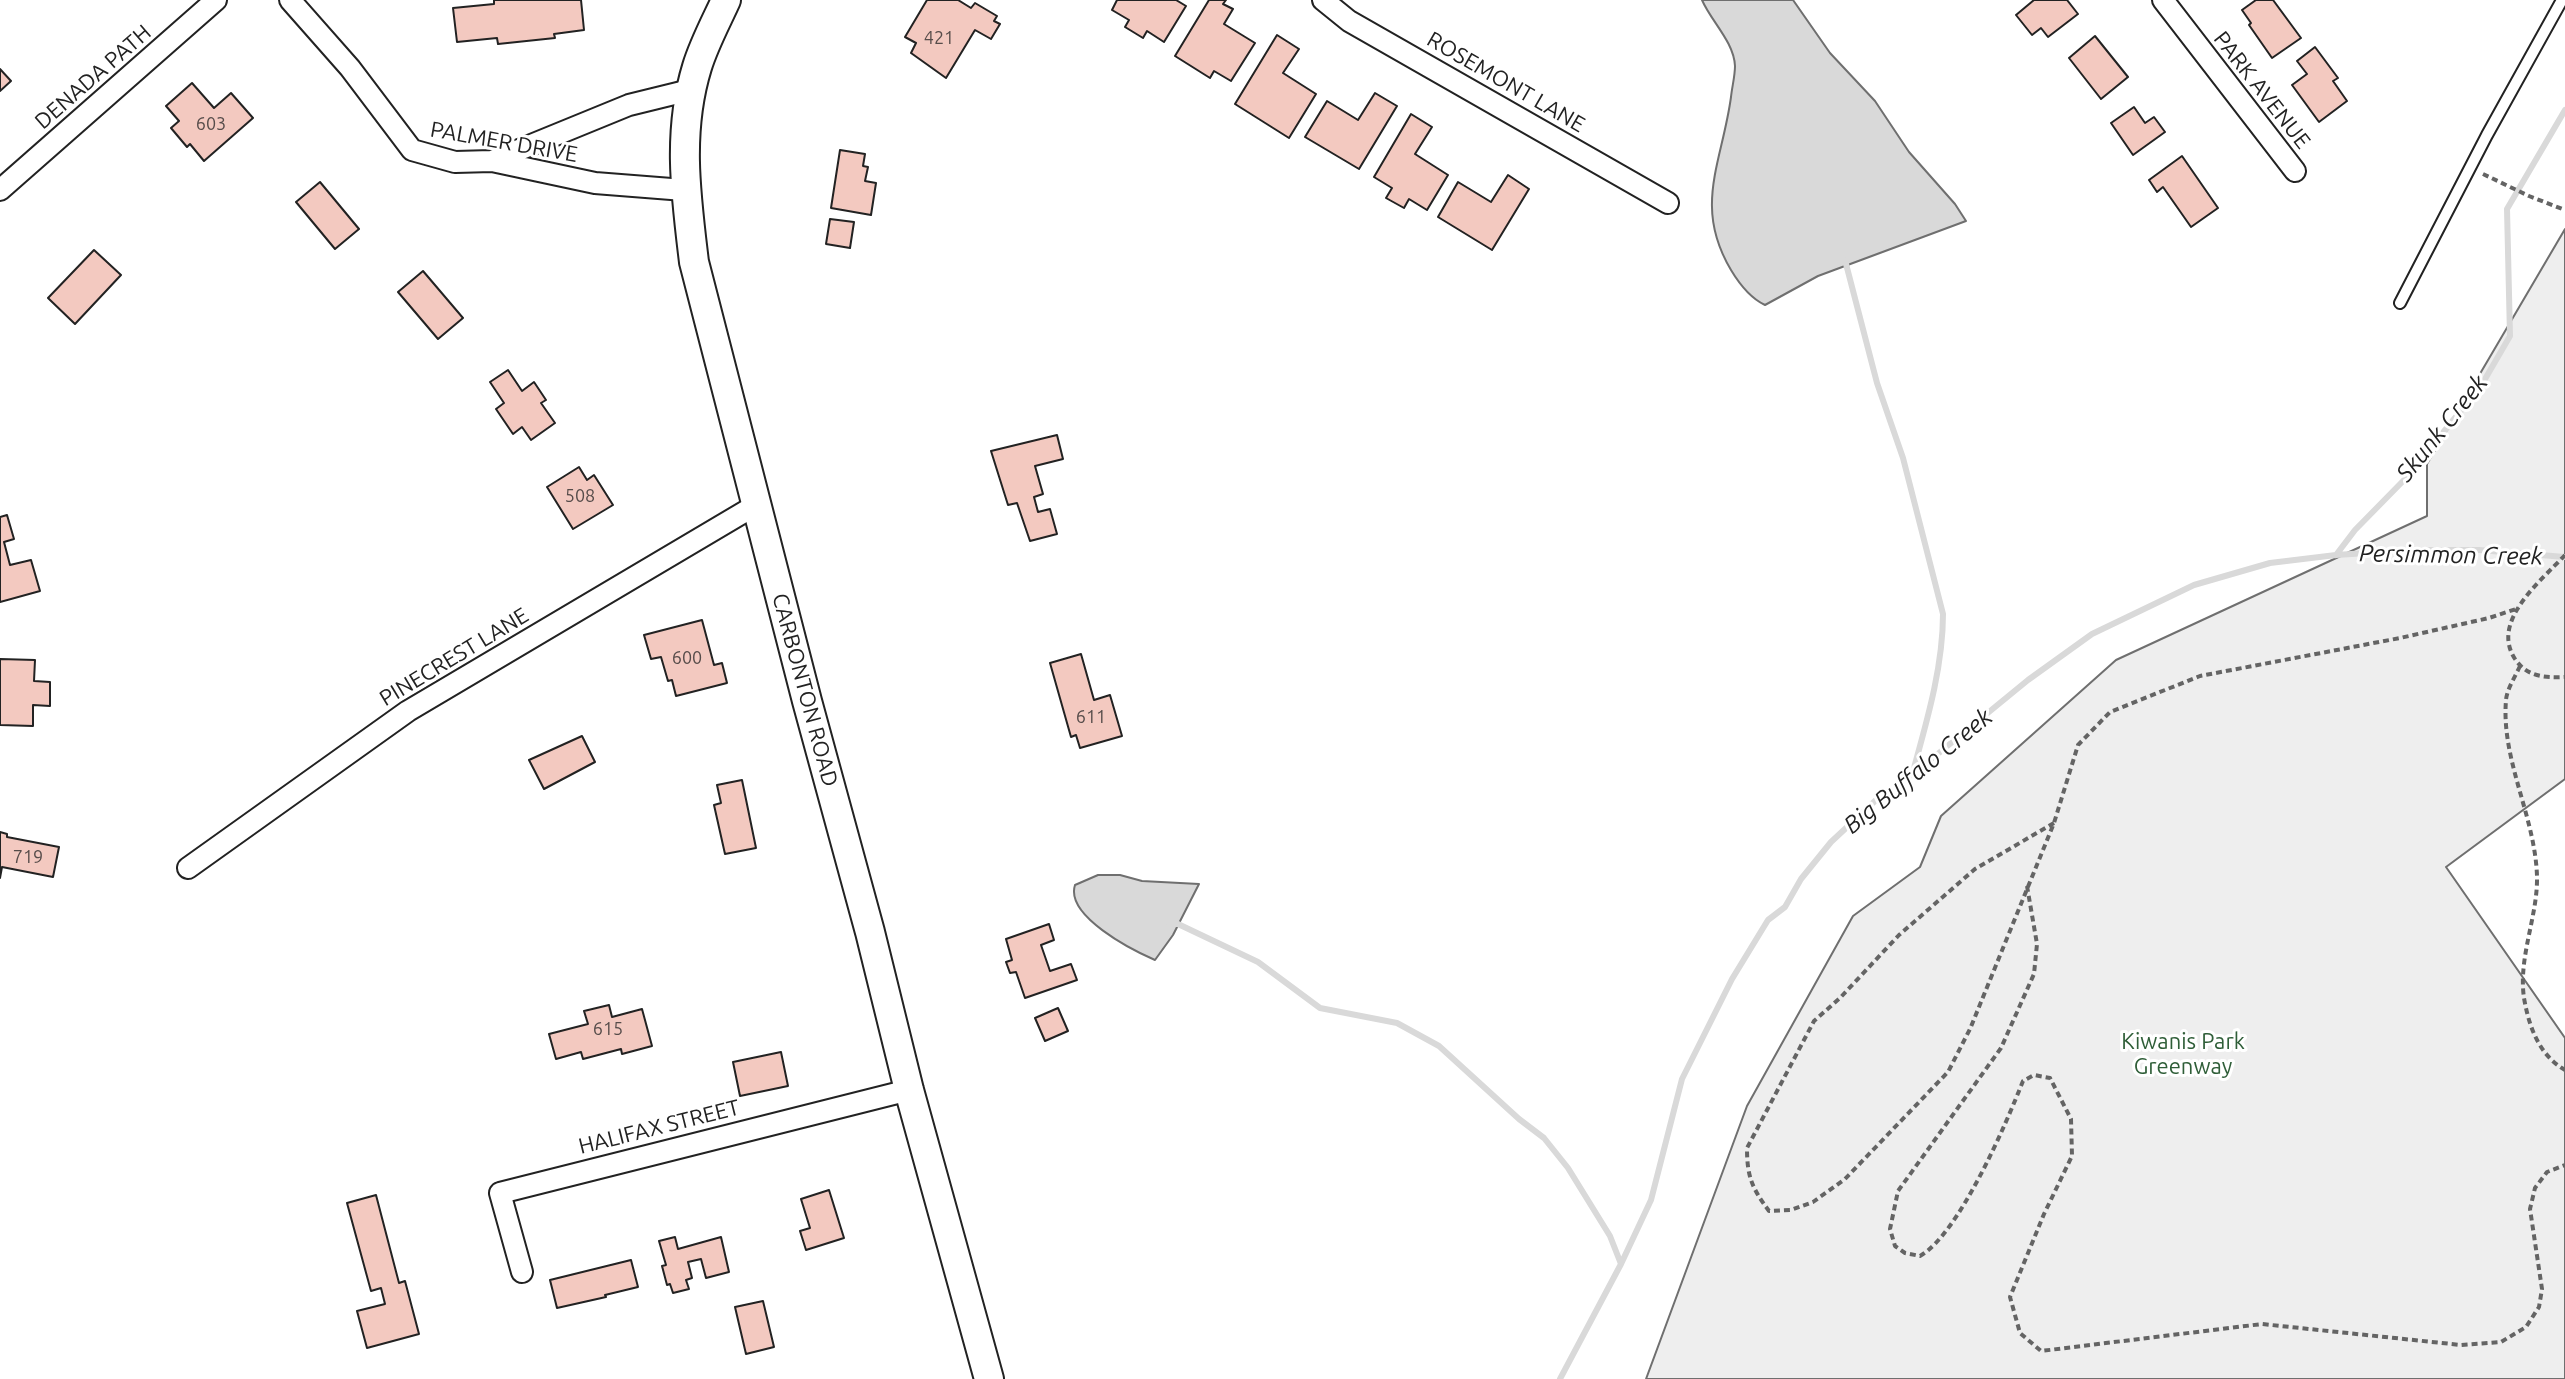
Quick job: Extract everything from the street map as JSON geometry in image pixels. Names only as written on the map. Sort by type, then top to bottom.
[{"type":"street","name":"DENADA PATH","points":[[0,190],[216,0]]},
{"type":"street","name":"PALMER DRIVE","points":[[290,0],[350,68],[412,150],[455,162],[492,161],[595,183],[684,190]]},
{"type":"street","name":"CARBONTON ROAD","points":[[726,0],[698,64],[690,90],[684,131],[684,190],[694,262],[909,1090],[989,1379]]},
{"type":"street","name":"ROSEMONT LANE","points":[[1323,0],[1349,21],[1668,203]]},
{"type":"street","name":"PARK AVENUE","points":[[2163,0],[2295,171]]},
{"type":"street","points":[[492,161],[629,105],[690,90]]},
{"type":"street","name":"PINECREST LANE","points":[[188,868],[408,711],[756,505]]},
{"type":"street","name":"HALIFAX STREET","points":[[522,1272],[500,1193],[909,1090]]},
{"type":"lane","points":[[2400,303],[2487,135],[2562,0]]},
{"type":"path","points":[[2484,174],[2565,210]]},
{"type":"path","points":[[2565,555],[2519,608],[2510,623],[2507,647],[2520,666],[2540,678],[2565,677]]},
{"type":"path","points":[[2054,823],[1975,869],[1899,935],[1814,1021],[1747,1148],[1747,1168],[1753,1190],[1769,1211],[1791,1210],[1813,1202],[1845,1179],[1948,1072],[1970,1029],[2054,823],[2078,745],[2110,712],[2200,676],[2400,638],[2519,608]]},
{"type":"path","points":[[2520,666],[2506,697],[2507,733],[2534,839],[2537,879],[2524,960],[2524,996],[2533,1031],[2543,1053],[2565,1070]]},
{"type":"path","points":[[2027,886],[2037,944],[2034,974],[2001,1048],[1898,1191],[1890,1229],[1895,1246],[1905,1253],[1920,1256],[1933,1248],[1951,1227],[1988,1159],[2023,1081],[2034,1075],[2050,1078],[2071,1119],[2072,1156],[2010,1297],[2020,1333],[2041,1351],[2262,1324],[2461,1345],[2501,1342],[2526,1327],[2539,1307],[2542,1289],[2530,1209],[2535,1188],[2547,1172],[2565,1165]]},
{"type":"green space","name":"Kiwanis Park Greenway","points":[[2565,229],[2565,779],[2446,867],[2565,1038],[2565,1379],[1646,1379],[1747,1106],[1853,916],[1920,867],[1941,816],[2116,660],[2427,516],[2427,464]]},
{"type":"shaded area","points":[[1702,0],[1793,0],[1830,53],[1875,101],[1909,152],[1966,221],[1818,276],[1765,305],[1755,299],[1731,270],[1714,225],[1713,184],[1735,66],[1731,49]]},
{"type":"shaded area","points":[[1098,875],[1199,884],[1173,935],[1155,960],[1103,930],[1080,908],[1075,897],[1075,885]]},
{"type":"building","points":[[494,0],[581,0],[584,30],[554,34],[555,38],[498,44],[497,38],[457,42],[453,8],[494,4]]},
{"type":"building","points":[[927,0],[958,0],[971,8],[975,3],[997,16],[994,21],[1000,24],[991,39],[975,30],[946,78],[911,53],[916,43],[905,37]]},
{"type":"building","points":[[1117,0],[1176,0],[1186,6],[1164,42],[1147,31],[1143,38],[1125,27],[1129,20],[1112,10]]},
{"type":"building","points":[[1209,0],[1226,0],[1223,4],[1233,9],[1224,24],[1255,43],[1231,81],[1214,71],[1210,78],[1175,56]]},
{"type":"building","points":[[2034,0],[2067,0],[2078,14],[2048,37],[2041,28],[2032,35],[2016,15]]},
{"type":"building","points":[[2256,0],[2273,0],[2301,38],[2272,58],[2242,10]]},
{"type":"building","points":[[1277,35],[1299,49],[1283,73],[1316,94],[1289,138],[1235,104]]},
{"type":"building","points":[[2095,36],[2128,77],[2101,99],[2069,58]]},
{"type":"building","points":[[2315,47],[2338,78],[2333,81],[2347,101],[2319,122],[2292,85],[2307,74],[2297,61]]},
{"type":"building","points":[[0,69],[11,81],[0,91]]},
{"type":"building","points":[[192,83],[214,108],[231,93],[253,118],[204,161],[171,128],[179,121],[166,106]]},
{"type":"building","points":[[1375,93],[1397,106],[1359,169],[1305,137],[1327,101],[1358,120]]},
{"type":"building","points":[[2134,107],[2145,123],[2154,117],[2165,132],[2133,155],[2111,123]]},
{"type":"building","points":[[1411,114],[1432,127],[1415,154],[1448,175],[1427,210],[1409,199],[1404,208],[1386,198],[1392,188],[1374,177]]},
{"type":"building","points":[[840,150],[865,154],[863,166],[868,167],[865,181],[876,183],[871,215],[831,208]]},
{"type":"building","points":[[2182,156],[2218,208],[2191,227],[2163,187],[2157,192],[2149,180]]},
{"type":"building","points":[[1508,175],[1529,189],[1492,250],[1438,217],[1458,182],[1491,202]]},
{"type":"building","points":[[320,182],[359,229],[335,249],[296,202]]},
{"type":"building","points":[[830,219],[854,222],[850,248],[826,244]]},
{"type":"building","points":[[94,250],[121,275],[75,324],[48,298]]},
{"type":"building","points":[[423,271],[463,318],[438,339],[398,292]]},
{"type":"building","points":[[508,370],[522,391],[534,382],[546,400],[541,403],[555,423],[531,440],[522,427],[513,434],[496,409],[504,403],[490,382]]},
{"type":"building","points":[[1057,435],[1063,459],[1035,466],[1043,494],[1034,497],[1038,512],[1050,509],[1057,534],[1030,541],[1017,503],[1008,505],[991,451]]},
{"type":"building","points":[[579,467],[587,480],[594,475],[613,505],[573,529],[547,487]]},
{"type":"building","points":[[7,515],[14,539],[4,542],[10,565],[31,560],[40,591],[0,602],[0,517]]},
{"type":"building","points":[[702,620],[714,665],[722,663],[727,683],[676,696],[661,657],[651,659],[644,635]]},
{"type":"building","points":[[1081,654],[1094,700],[1110,695],[1122,736],[1080,748],[1076,735],[1071,737],[1050,663]]},
{"type":"building","points":[[0,659],[35,660],[34,681],[50,682],[50,706],[33,705],[33,726],[0,725]]},
{"type":"building","points":[[582,736],[595,762],[544,789],[529,760]]},
{"type":"building","points":[[742,780],[756,848],[725,854],[714,805],[721,803],[717,785]]},
{"type":"building","points":[[0,832],[7,834],[7,837],[59,847],[53,877],[2,867],[0,878]]},
{"type":"building","points":[[1049,924],[1054,940],[1041,945],[1050,971],[1071,964],[1077,980],[1025,998],[1016,972],[1010,973],[1006,962],[1012,960],[1006,939]]},
{"type":"building","points":[[609,1005],[612,1017],[642,1009],[652,1046],[622,1054],[621,1049],[583,1059],[581,1052],[556,1059],[549,1034],[588,1024],[584,1011]]},
{"type":"building","points":[[1058,1008],[1068,1031],[1045,1041],[1035,1018]]},
{"type":"building","points":[[781,1052],[788,1086],[740,1096],[733,1062]]},
{"type":"building","points":[[829,1190],[844,1238],[806,1250],[800,1231],[810,1228],[801,1199]]},
{"type":"building","points":[[376,1195],[399,1283],[405,1281],[419,1334],[367,1348],[357,1311],[385,1304],[381,1288],[371,1291],[347,1203]]},
{"type":"building","points":[[675,1237],[678,1249],[721,1237],[729,1272],[706,1278],[701,1259],[688,1262],[692,1278],[686,1280],[689,1289],[673,1293],[670,1284],[667,1285],[662,1266],[666,1265],[659,1241]]},
{"type":"building","points":[[631,1260],[638,1287],[557,1308],[550,1280]]},
{"type":"building","points":[[763,1301],[774,1347],[746,1354],[735,1307]]},
{"type":"waterway","name":"Skunk Creek","points":[[2336,555],[2355,530],[2406,478],[2481,386],[2510,336],[2507,209],[2565,110]]},
{"type":"waterway","points":[[1845,260],[1877,383],[1903,458],[1943,614],[1937,675],[1912,775]]},
{"type":"waterway","name":"Big Buffalo Creek","points":[[1560,1379],[1651,1200],[1682,1079],[1732,979],[1768,920],[1785,907],[1801,879],[1831,842],[1876,800],[1912,775],[2028,680],[2092,634],[2194,585],[2270,563],[2336,555],[2479,550],[2565,557]]},
{"type":"waterway","points":[[1169,924],[1178,924],[1258,962],[1320,1008],[1397,1023],[1439,1046],[1544,1138],[1568,1168],[1610,1236],[1621,1264]]},
{"type":"water label","name":"Persimmon Creek","points":[[2451,555]]}]
